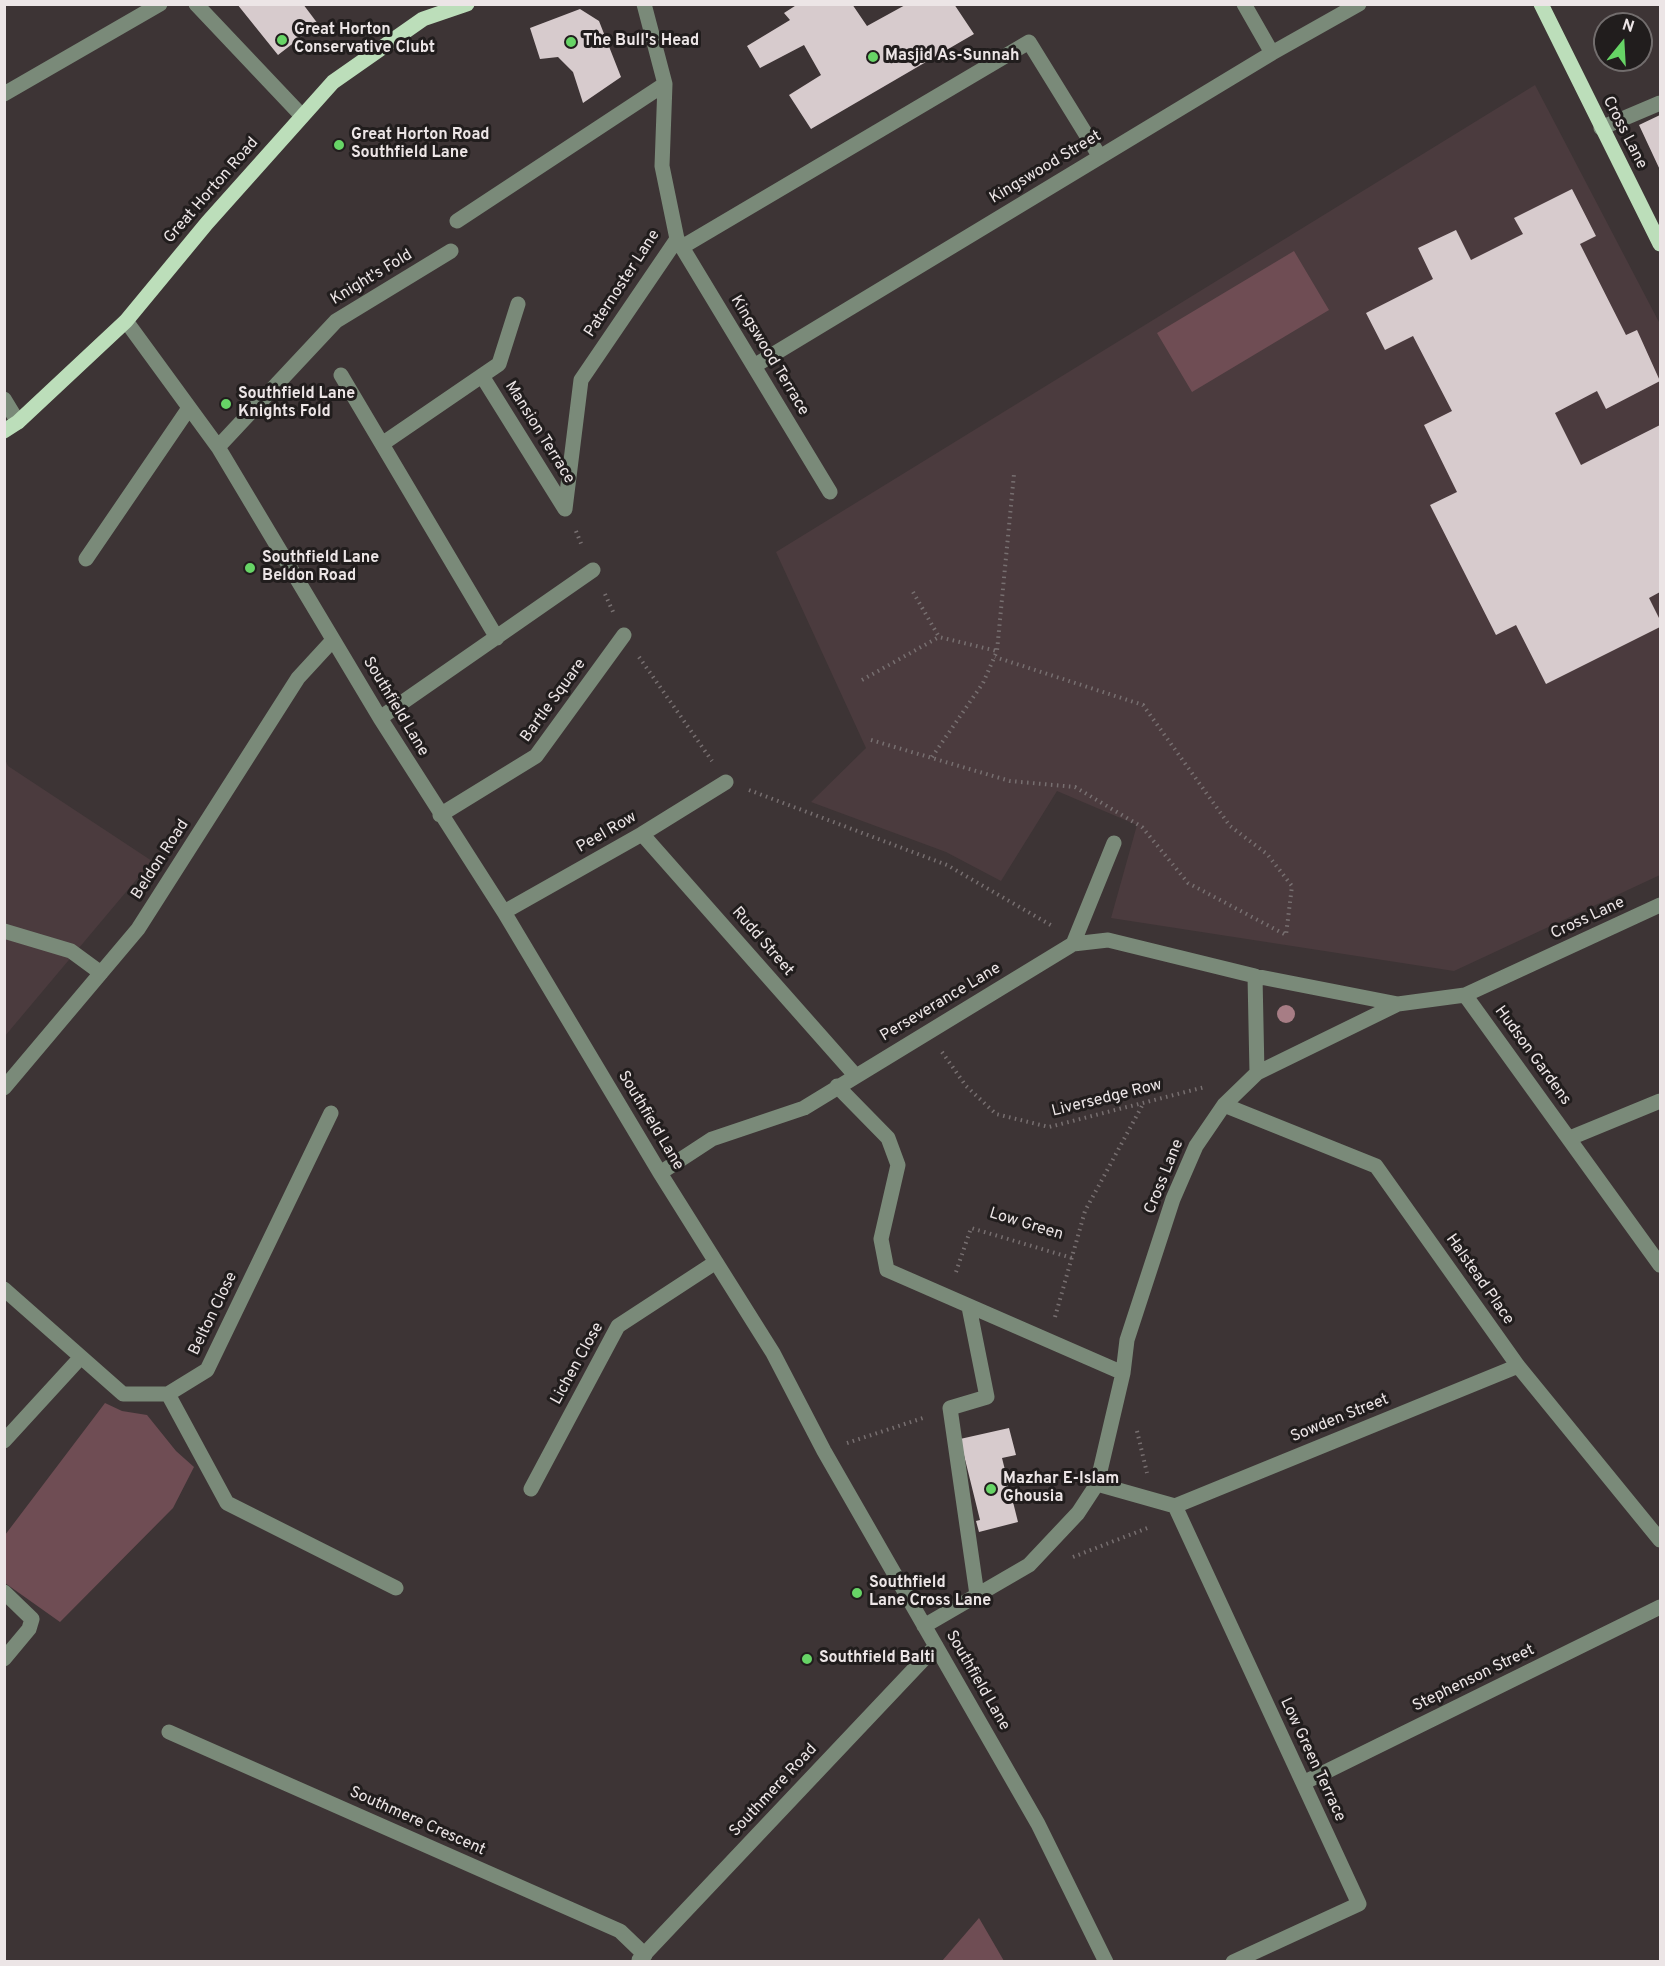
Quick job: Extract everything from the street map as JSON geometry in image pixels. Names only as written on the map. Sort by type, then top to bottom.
[{"type":"main road","name":"Great Horton Road","points":[[4,431],[18,422],[126,321],[207,223],[333,82],[423,19],[467,4]]},
{"type":"main road","name":"Cross Lane","points":[[1541,4],[1660,244]]},
{"type":"street","points":[[4,94],[160,4]]},
{"type":"street","points":[[196,4],[302,116]]},
{"type":"street","name":"Paternoster Lane","points":[[566,508],[581,380],[679,243],[662,166],[665,84],[644,4]]},
{"type":"street","points":[[1244,4],[1272,53]]},
{"type":"street","name":"Kingswood Street","points":[[754,366],[1272,53],[1359,4]]},
{"type":"street","points":[[679,243],[1029,42],[1100,157]]},
{"type":"street","points":[[457,221],[665,84]]},
{"type":"street","points":[[1601,128],[1660,103]]},
{"type":"street","name":"Kingswood Terrace","points":[[679,243],[830,492]]},
{"type":"street","name":"Knight's Fold","points":[[218,447],[336,321],[452,251]]},
{"type":"street","points":[[381,444],[499,364],[518,304]]},
{"type":"street","name":"Southfield Lane","points":[[126,321],[218,447],[380,718],[504,912],[660,1173],[773,1353],[824,1451],[1038,1824],[1106,1962]]},
{"type":"street","points":[[341,375],[497,638]]},
{"type":"street","name":"Mansion Terrace","points":[[482,376],[566,508]]},
{"type":"street","points":[[4,399],[18,422]]},
{"type":"street","points":[[86,559],[189,408]]},
{"type":"street","points":[[380,718],[593,570]]},
{"type":"street","name":"Bartle Square","points":[[440,815],[536,756],[624,635]]},
{"type":"street","name":"Beldon Road","points":[[4,1088],[138,928],[298,678],[333,640]]},
{"type":"street","name":"Peel Row","points":[[504,912],[642,834],[726,782]]},
{"type":"street","name":"Rudd Street","points":[[642,834],[855,1075]]},
{"type":"street","points":[[1073,944],[1114,843]]},
{"type":"street","name":"Cross Lane","points":[[924,1626],[1029,1565],[1078,1513],[1096,1484],[1124,1373],[1128,1340],[1173,1199],[1196,1146],[1224,1105],[1257,1073],[1398,1004],[1465,995],[1660,905]]},
{"type":"street","points":[[4,931],[71,951],[101,974]]},
{"type":"street","name":"Perseverance Lane","points":[[660,1173],[712,1139],[804,1108],[1073,944],[1108,940],[1255,976],[1398,1004]]},
{"type":"street","points":[[1255,976],[1257,1073]]},
{"type":"street","name":"Hudson Gardens","points":[[1465,995],[1660,1265]]},
{"type":"street","points":[[837,1086],[888,1138],[898,1165],[881,1239],[886,1270],[1124,1373]]},
{"type":"street","points":[[1570,1138],[1660,1101]]},
{"type":"street","name":"Halstead Place","points":[[1224,1105],[1376,1166],[1518,1366],[1660,1540]]},
{"type":"street","name":"Belton Close","points":[[168,1394],[207,1370],[331,1113]]},
{"type":"street","name":"Lichen Close","points":[[531,1489],[618,1326],[716,1262]]},
{"type":"street","points":[[4,1289],[123,1394],[168,1394],[227,1503],[396,1588]]},
{"type":"street","points":[[969,1307],[987,1397],[950,1408],[977,1595]]},
{"type":"street","points":[[4,1441],[81,1357]]},
{"type":"street","name":"Sowden Street","points":[[1175,1506],[1518,1366]]},
{"type":"street","points":[[1096,1484],[1175,1506]]},
{"type":"street","name":"Low Green Terrace","points":[[1175,1506],[1359,1904],[1233,1962]]},
{"type":"street","points":[[4,1592],[32,1619],[29,1629],[4,1659]]},
{"type":"street","name":"Stephenson Street","points":[[1303,1783],[1660,1607]]},
{"type":"street","name":"Southmere Road","points":[[642,1958],[936,1646]]},
{"type":"street","name":"Southmere Crescent","points":[[169,1732],[620,1931],[642,1958]]},
{"type":"path","points":[[932,757],[983,683],[997,651],[1014,474]]},
{"type":"path","points":[[566,508],[624,635],[726,782],[947,865],[1050,923],[1073,944]]},
{"type":"path","points":[[913,592],[939,637]]},
{"type":"path","points":[[862,680],[939,637],[997,651]]},
{"type":"path","points":[[871,740],[1010,782],[1075,787],[1142,827],[1188,883],[1286,935],[1292,886],[1267,854],[1230,826],[1143,705],[995,657]]},
{"type":"path","name":"Liversedge Row","points":[[929,1032],[966,1086],[996,1114],[1049,1127],[1212,1085]]},
{"type":"path","name":"Low Green","points":[[1049,1341],[1085,1211],[1144,1103]]},
{"type":"path","name":"Low Green","points":[[948,1298],[971,1228],[1072,1258]]},
{"type":"path","points":[[824,1451],[950,1408]]},
{"type":"path","points":[[1134,1419],[1154,1500]]},
{"type":"path","points":[[1029,1565],[1065,1561],[1157,1524],[1175,1506]]},
{"type":"shaded area","points":[[1535,85],[1660,324],[1660,875],[1454,971],[1111,918],[1137,825],[1057,791],[1001,881],[946,852],[811,802],[866,748],[776,552]]},
{"type":"shaded area","points":[[1294,251],[1329,310],[1192,392],[1157,333]]},
{"type":"shaded area","points":[[4,757],[8,766],[152,861],[5,1036]]},
{"type":"shaded area","points":[[105,1403],[122,1411],[147,1415],[176,1451],[194,1467],[173,1508],[60,1622],[5,1583],[5,1535]]},
{"type":"shaded area","points":[[979,1918],[1004,1961],[942,1961]]},
{"type":"building","name":"Great Horton Conservative Clubt","points":[[237,4],[303,4],[318,24],[278,55]]},
{"type":"building","name":"Masjid As-Sunnah","points":[[798,4],[852,4],[867,26],[907,4],[954,4],[974,34],[811,129],[789,95],[821,75],[804,45],[760,68],[747,46],[790,20],[784,13]]},
{"type":"building","name":"The Bull's Head","points":[[580,9],[599,21],[621,77],[583,103],[573,72],[558,57],[540,59],[530,28]]},
{"type":"building","points":[[1660,115],[1660,170],[1639,125]]},
{"type":"building","points":[[1572,189],[1596,236],[1580,244],[1626,335],[1637,330],[1660,381],[1606,409],[1597,391],[1555,413],[1581,465],[1660,425],[1660,592],[1649,598],[1660,620],[1660,627],[1546,684],[1516,625],[1496,635],[1430,505],[1457,492],[1424,425],[1452,411],[1413,336],[1385,350],[1366,313],[1433,279],[1418,248],[1456,230],[1471,260],[1523,234],[1514,218]]},
{"type":"building","name":"Mazhar E-Islam Ghousia","points":[[1009,1428],[1016,1455],[1002,1458],[1018,1522],[979,1532],[976,1521],[980,1520],[960,1439]]},
{"type":"place","name":"Great Horton Conservative Clubt","points":[[282,40]]},
{"type":"place","name":"The Bull's Head","points":[[571,42]]},
{"type":"place","name":"Masjid As-Sunnah","points":[[873,57]]},
{"type":"place","name":"Great Horton Road Southfield Lane","points":[[339,145]]},
{"type":"place","name":"Southfield Lane Knights Fold","points":[[226,404]]},
{"type":"place","name":"Southfield Lane Beldon Road","points":[[250,568]]},
{"type":"place","name":"Mazhar E-Islam Ghousia","points":[[991,1489]]},
{"type":"place","name":"Southfield Lane Cross Lane","points":[[857,1593]]},
{"type":"place","name":"Southfield Balti","points":[[807,1659]]}]
